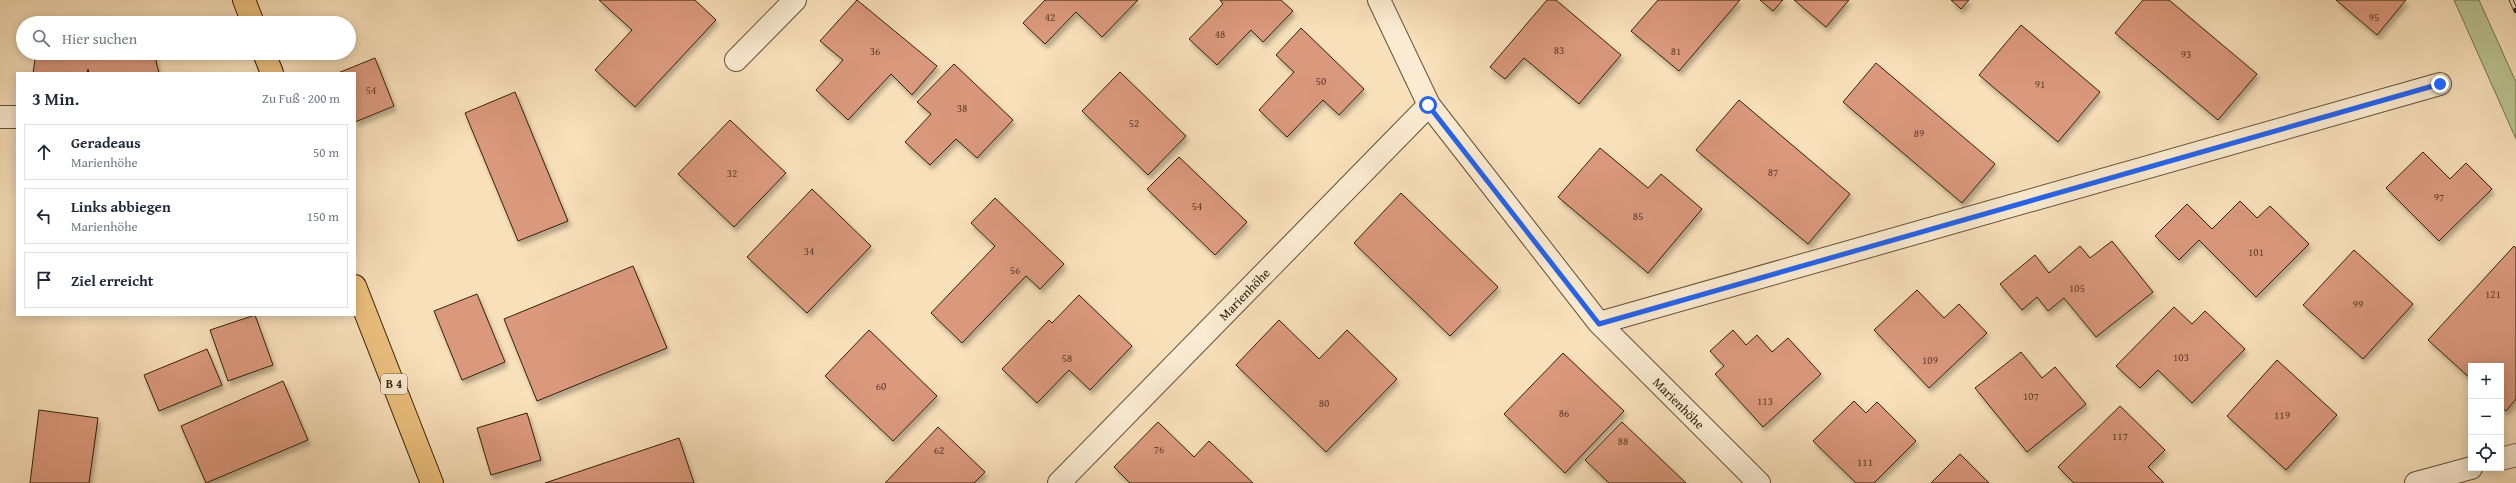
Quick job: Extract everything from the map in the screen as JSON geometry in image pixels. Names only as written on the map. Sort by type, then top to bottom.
[{"type":"main road","points":[[244,0],[250,16]]},
{"type":"main road","points":[[267,60],[272,72]]},
{"type":"main road","name":"B 4","points":[[356,289],[432,483]]},
{"type":"street","points":[[736,60],[795,0]]},
{"type":"street","name":"Marienhöhe","points":[[1379,0],[1428,105],[1599,324],[1759,483]]},
{"type":"street","points":[[1599,324],[2440,84]]},
{"type":"street","name":"Marienhöhe","points":[[1059,483],[1428,105]]},
{"type":"street","points":[[0,117],[16,117]]},
{"type":"street","points":[[2504,458],[2516,455]]},
{"type":"street","points":[[2416,483],[2468,469]]},
{"type":"green space","points":[[2454,0],[2479,0],[2516,82],[2516,139]]},
{"type":"building","points":[[599,0],[695,0],[716,20],[635,107],[595,70],[632,30]]},
{"type":"building","points":[[857,0],[937,66],[912,95],[891,74],[848,120],[816,90],[843,60],[820,41]]},
{"type":"building","points":[[1045,0],[1138,0],[1102,37],[1076,12],[1045,44],[1023,23]]},
{"type":"building","points":[[1220,0],[1281,0],[1293,11],[1263,42],[1251,30],[1217,65],[1189,39],[1223,4]]},
{"type":"building","points":[[1547,0],[1556,0],[1621,55],[1579,104],[1524,58],[1505,79],[1490,67]]},
{"type":"building","points":[[1658,0],[1740,0],[1679,71],[1631,31]]},
{"type":"building","points":[[1760,0],[1783,0],[1773,11]]},
{"type":"building","points":[[1794,0],[1849,0],[1826,27]]},
{"type":"building","points":[[1951,0],[1969,0],[1961,9]]},
{"type":"building","points":[[2143,0],[2169,0],[2257,74],[2218,120],[2115,33]]},
{"type":"building","points":[[2336,0],[2406,0],[2377,35]]},
{"type":"building","points":[[2021,25],[2100,92],[2058,142],[1979,75]]},
{"type":"building","points":[[1301,28],[1364,89],[1339,115],[1323,100],[1287,137],[1259,110],[1294,72],[1276,55]]},
{"type":"building","points":[[375,58],[394,106],[356,122],[356,72],[340,72]]},
{"type":"building","points":[[35,60],[156,60],[159,72],[89,72],[88,69],[87,72],[33,72]]},
{"type":"building","points":[[1876,63],[1995,164],[1962,203],[1843,102]]},
{"type":"building","points":[[954,64],[1013,120],[977,158],[956,139],[930,165],[905,142],[931,114],[917,102]]},
{"type":"building","points":[[1120,72],[1186,136],[1148,175],[1082,111]]},
{"type":"building","points":[[515,92],[568,221],[518,241],[465,113]]},
{"type":"building","points":[[1739,100],[1850,194],[1808,244],[1696,150]]},
{"type":"building","points":[[730,120],[786,173],[734,227],[678,174]]},
{"type":"building","points":[[1600,148],[1648,188],[1661,174],[1702,209],[1648,273],[1558,197]]},
{"type":"building","points":[[2423,152],[2450,179],[2466,163],[2492,189],[2439,241],[2386,188]]},
{"type":"building","points":[[1179,157],[1247,222],[1215,255],[1147,189]]},
{"type":"building","points":[[812,189],[871,246],[807,313],[747,257]]},
{"type":"building","points":[[1401,193],[1498,287],[1450,336],[1354,243]]},
{"type":"building","points":[[995,198],[1064,264],[1040,289],[1026,276],[962,343],[931,313],[995,246],[971,223]]},
{"type":"building","points":[[2240,201],[2257,218],[2270,206],[2309,244],[2256,297],[2199,240],[2179,260],[2155,236],[2187,204],[2212,229]]},
{"type":"building","points":[[2112,241],[2153,292],[2096,337],[2064,298],[2048,311],[2037,297],[2022,310],[2000,284],[2035,255],[2049,273],[2080,246],[2090,258]]},
{"type":"building","points":[[2514,246],[2516,248],[2516,399],[2506,411],[2504,409],[2504,363],[2468,363],[2468,376],[2428,340]]},
{"type":"building","points":[[2354,250],[2413,304],[2363,359],[2303,305]]},
{"type":"building","points":[[633,266],[667,348],[537,401],[504,319]]},
{"type":"building","points":[[1917,290],[1944,318],[1959,304],[1987,333],[1929,388],[1874,330]]},
{"type":"building","points":[[477,294],[505,362],[462,380],[434,311]]},
{"type":"building","points":[[1079,295],[1132,346],[1090,390],[1069,370],[1037,403],[1002,369],[1049,320],[1052,323]]},
{"type":"building","points":[[2174,307],[2192,324],[2205,311],[2245,349],[2192,403],[2158,370],[2140,388],[2116,366]]},
{"type":"building","points":[[255,316],[273,365],[228,381],[210,330]]},
{"type":"building","points":[[1279,320],[1319,359],[1347,330],[1397,379],[1326,452],[1236,365]]},
{"type":"building","points":[[869,330],[937,396],[893,441],[825,376]]},
{"type":"building","points":[[1733,330],[1746,345],[1757,335],[1772,352],[1788,338],[1821,374],[1763,427],[1715,374],[1724,366],[1710,351]]},
{"type":"building","points":[[207,349],[222,385],[159,411],[144,375]]},
{"type":"building","points":[[2021,352],[2042,378],[2055,367],[2086,404],[2027,452],[1975,388]]},
{"type":"building","points":[[1563,353],[1624,411],[1565,473],[1504,414]]},
{"type":"building","points":[[2277,360],[2337,415],[2286,470],[2227,416]]},
{"type":"building","points":[[283,381],[308,440],[206,483],[181,426]]},
{"type":"building","points":[[1854,401],[1866,413],[1877,402],[1916,441],[1874,483],[1856,483],[1813,441]]},
{"type":"building","points":[[2120,406],[2165,450],[2148,467],[2164,483],[2074,483],[2058,467]]},
{"type":"building","points":[[39,410],[98,418],[89,483],[30,483]]},
{"type":"building","points":[[527,413],[541,460],[491,475],[477,428]]},
{"type":"building","points":[[1158,422],[1194,457],[1209,441],[1253,483],[1130,483],[1114,467]]},
{"type":"building","points":[[1622,422],[1686,483],[1609,483],[1585,460]]},
{"type":"building","points":[[938,427],[985,472],[974,483],[885,483]]},
{"type":"building","points":[[679,438],[694,483],[545,483]]},
{"type":"building","points":[[1960,454],[1989,483],[1931,483]]},
{"type":"railway","points":[[2511,0],[2516,11]]},
{"type":"route","points":[[1428,105],[1599,324],[2440,84]]}]
